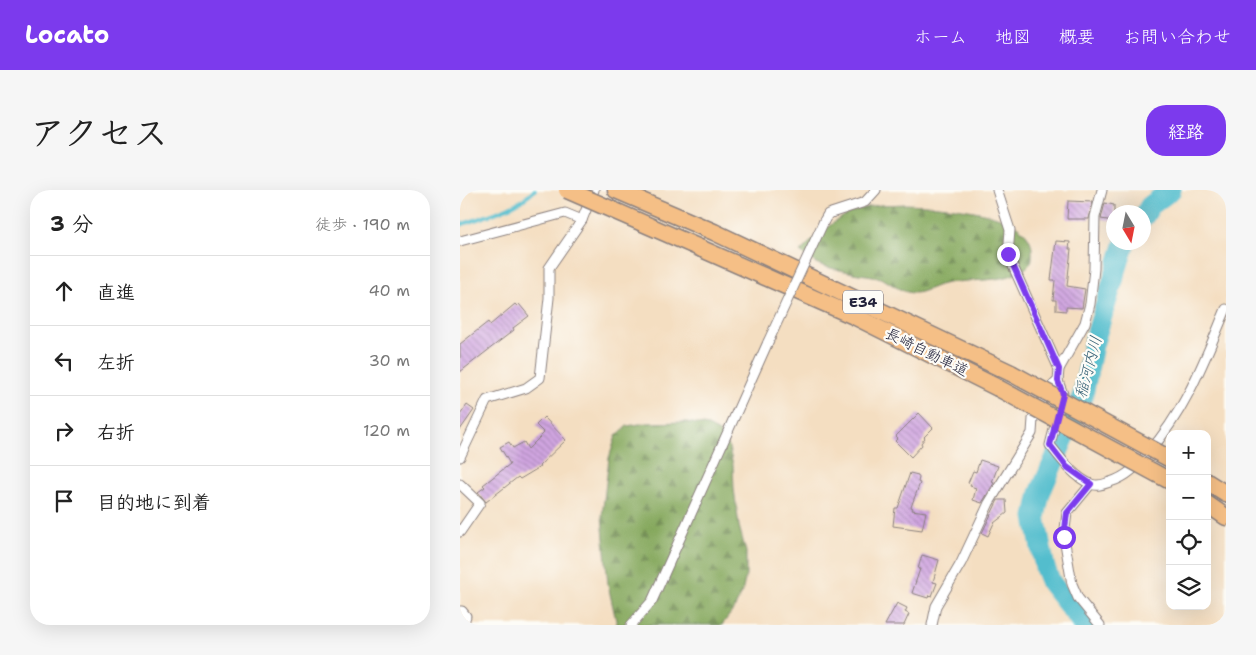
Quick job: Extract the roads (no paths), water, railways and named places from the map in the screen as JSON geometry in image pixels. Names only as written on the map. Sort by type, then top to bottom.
[{"type":"highway","name":"長崎自動車道","points":[[567,190],[856,317],[998,388],[1166,479]]},
{"type":"highway","name":"長崎自動車道","points":[[616,190],[714,232],[1012,373],[1166,457]]},
{"type":"highway","points":[[1211,485],[1226,494]]},
{"type":"highway","points":[[1211,507],[1226,517]]},
{"type":"street","points":[[460,457],[487,400],[526,388],[540,378],[549,298],[549,268],[582,220],[594,190]]},
{"type":"street","points":[[631,625],[652,601],[824,221],[828,214],[865,202],[876,190]]},
{"type":"street","points":[[997,190],[1010,230],[1008,254],[1059,369]]},
{"type":"street","points":[[1102,190],[1095,217],[1094,269],[1090,304],[1085,323],[1059,369],[1058,381],[1063,394],[1050,445],[1067,467],[1091,484],[1100,486],[1115,481],[1132,471],[1165,433],[1184,405],[1226,309]]},
{"type":"street","points":[[460,240],[565,213],[582,220]]},
{"type":"street","points":[[932,625],[936,606],[961,563],[989,503],[1032,433],[1033,419],[1049,388],[1058,381]]},
{"type":"street","points":[[460,484],[480,503],[460,532]]},
{"type":"street","points":[[1091,484],[1067,513],[1064,537],[1072,584],[1078,598],[1100,625]]},
{"type":"street","points":[[460,611],[466,616],[463,625]]},
{"type":"waterway","points":[[460,225],[510,207],[535,190]]},
{"type":"waterway","name":"稲河内川","points":[[1151,205],[1171,190]]},
{"type":"waterway","name":"稲河内川","points":[[1084,625],[1051,583],[1045,568],[1035,517],[1040,493],[1083,395],[1093,345],[1123,250]]}]
